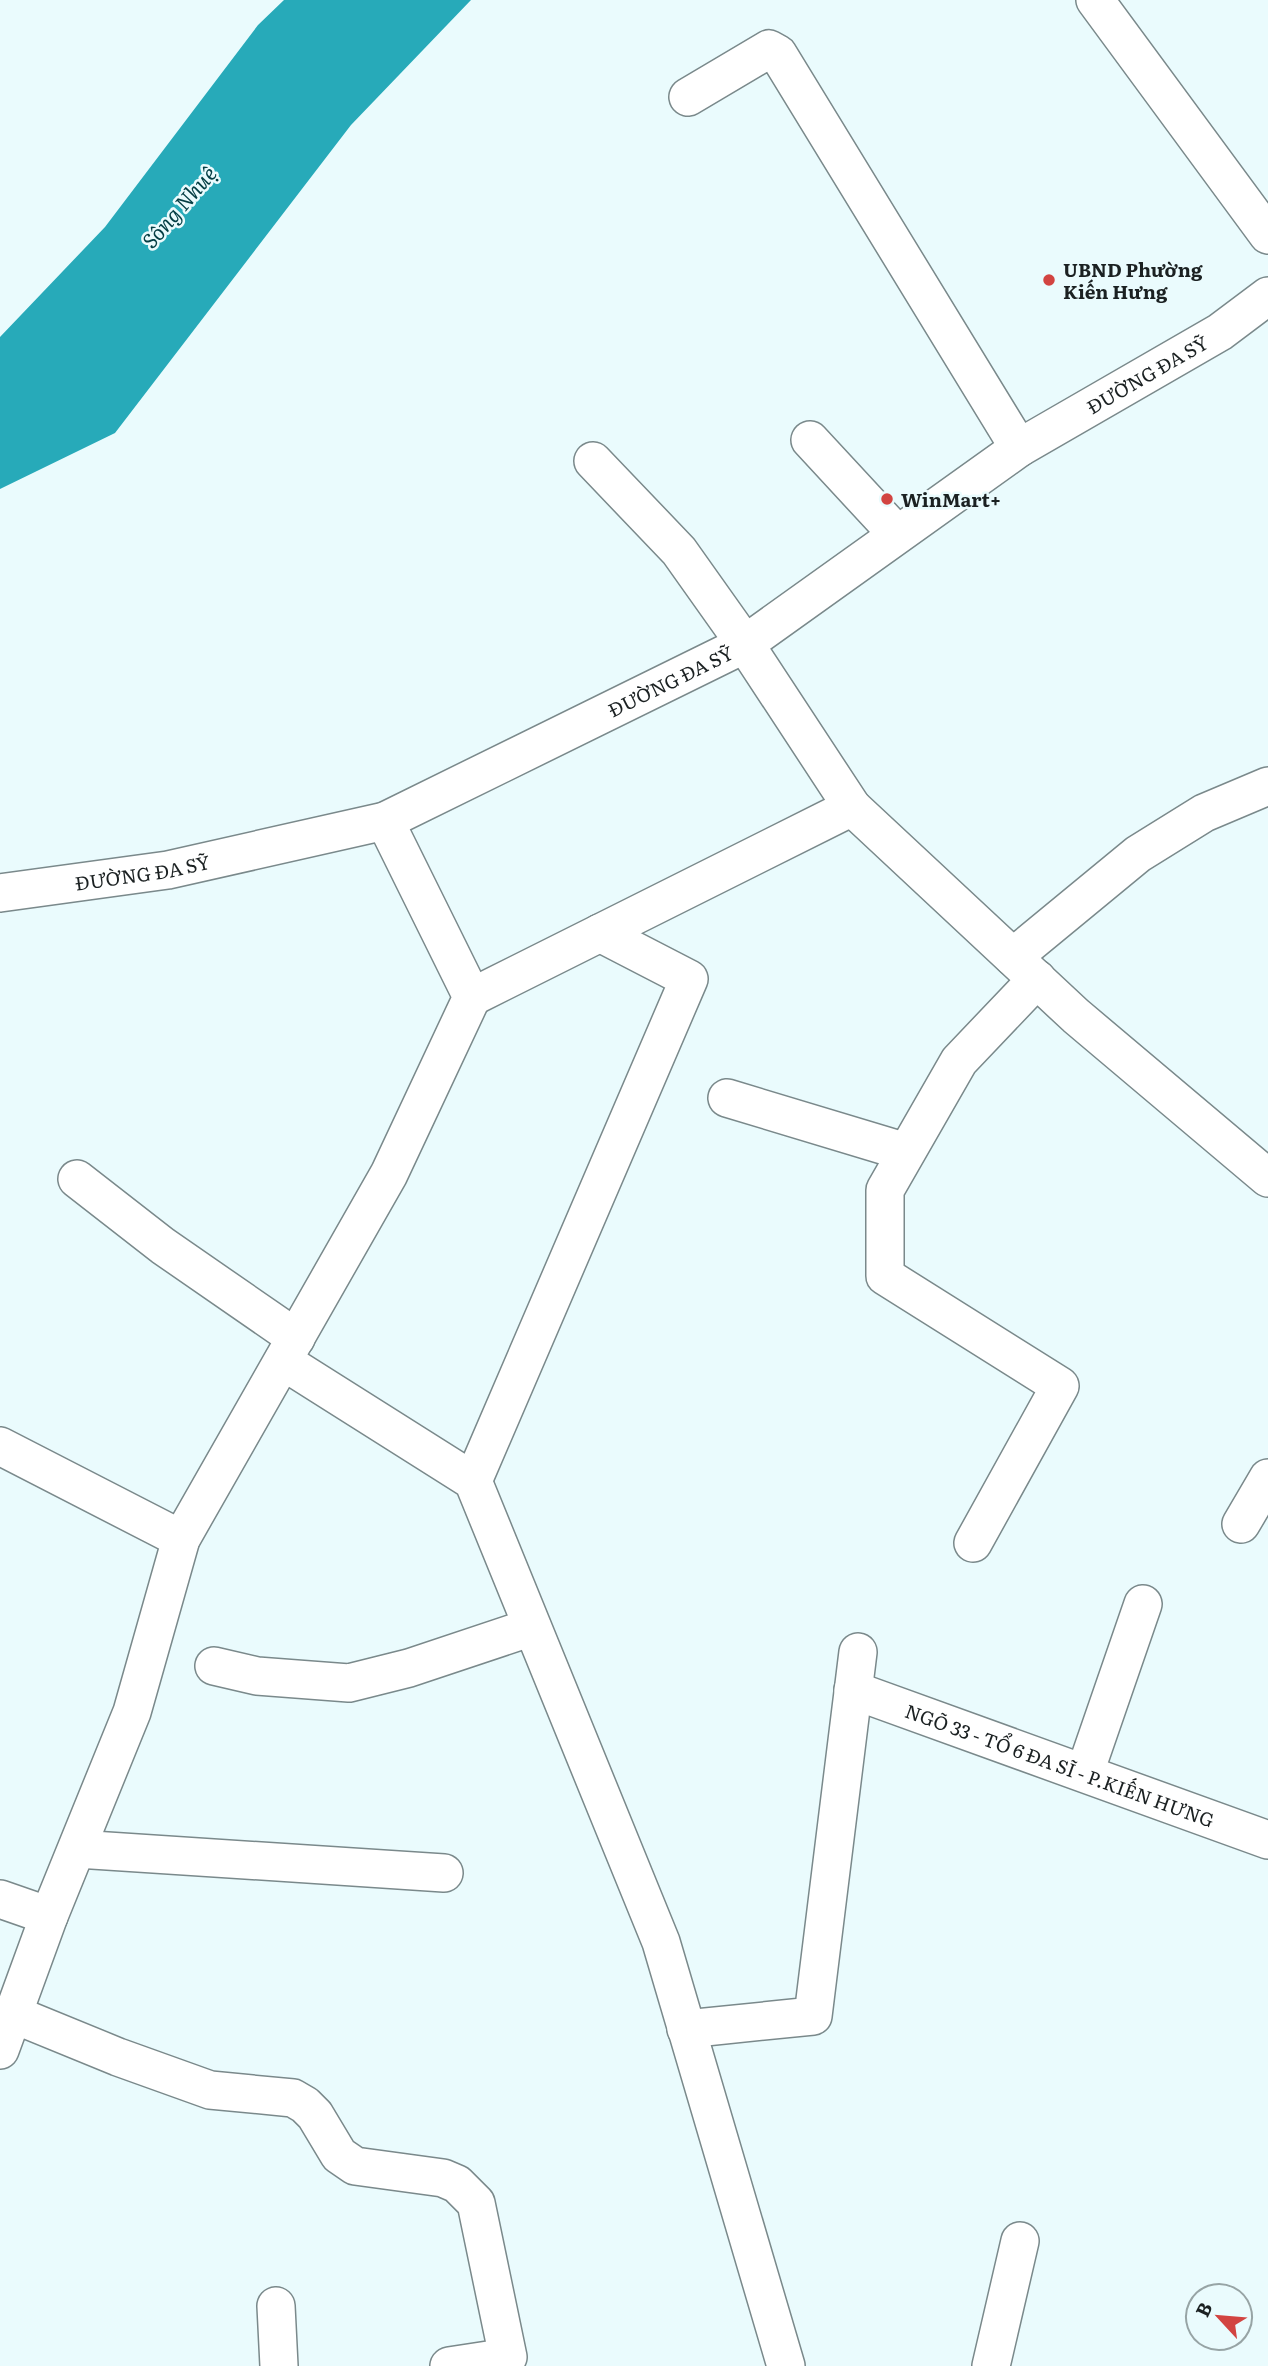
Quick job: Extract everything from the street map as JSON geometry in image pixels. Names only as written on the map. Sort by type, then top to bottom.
[{"type":"street","points":[[1095,0],[1268,235]]},
{"type":"street","points":[[688,97],[769,49],[778,54],[1018,448]]},
{"type":"street","name":"ĐƯỜNG ĐA SỸ","points":[[0,893],[168,870],[385,821],[744,644],[1018,448],[1220,332],[1268,296]]},
{"type":"street","points":[[810,440],[897,534]]},
{"type":"street","points":[[593,461],[679,551],[852,807],[1087,1025],[1268,1178]]},
{"type":"street","points":[[974,1543],[1060,1386],[885,1276],[886,1190],[959,1061],[1025,968],[1138,854],[1204,813],[1268,786]]},
{"type":"street","points":[[0,2050],[49,1916],[132,1712],[181,1539],[389,1174],[472,997],[852,807]]},
{"type":"street","points":[[385,821],[472,997]]},
{"type":"street","points":[[473,1481],[689,979],[600,933]]},
{"type":"street","points":[[727,1098],[906,1152]]},
{"type":"street","points":[[77,1179],[290,1349],[473,1481],[661,1942],[786,2366]]},
{"type":"street","points":[[0,1446],[181,1539]]},
{"type":"street","points":[[1241,1524],[1268,1478]]},
{"type":"street","points":[[1085,1772],[1143,1604]]},
{"type":"street","points":[[214,1666],[257,1676],[349,1683],[409,1668],[532,1627]]},
{"type":"street","points":[[686,2029],[813,2017],[858,1652]]},
{"type":"street","name":"NGÕ 33 - TỔ 6 ĐA SĨ - P.KIẾN HƯNG","points":[[853,1690],[1268,1840]]},
{"type":"street","points":[[77,1849],[443,1873]]},
{"type":"street","points":[[0,1899],[49,1916]]},
{"type":"street","points":[[13,2014],[118,2057],[210,2090],[293,2098],[315,2115],[339,2155],[355,2166],[443,2178],[457,2183],[476,2203],[511,2362],[449,2366]]},
{"type":"street","points":[[990,2366],[1020,2241]]},
{"type":"street","points":[[276,2306],[279,2366]]},
{"type":"water","name":"Sông Nhuệ","points":[[284,0],[471,0],[351,125],[115,433],[0,489],[0,337],[105,227],[258,25]]},
{"type":"place","name":"UBND Phường Kiến Hưng","points":[[1049,280]]},
{"type":"place","name":"WinMart+","points":[[887,499]]}]
